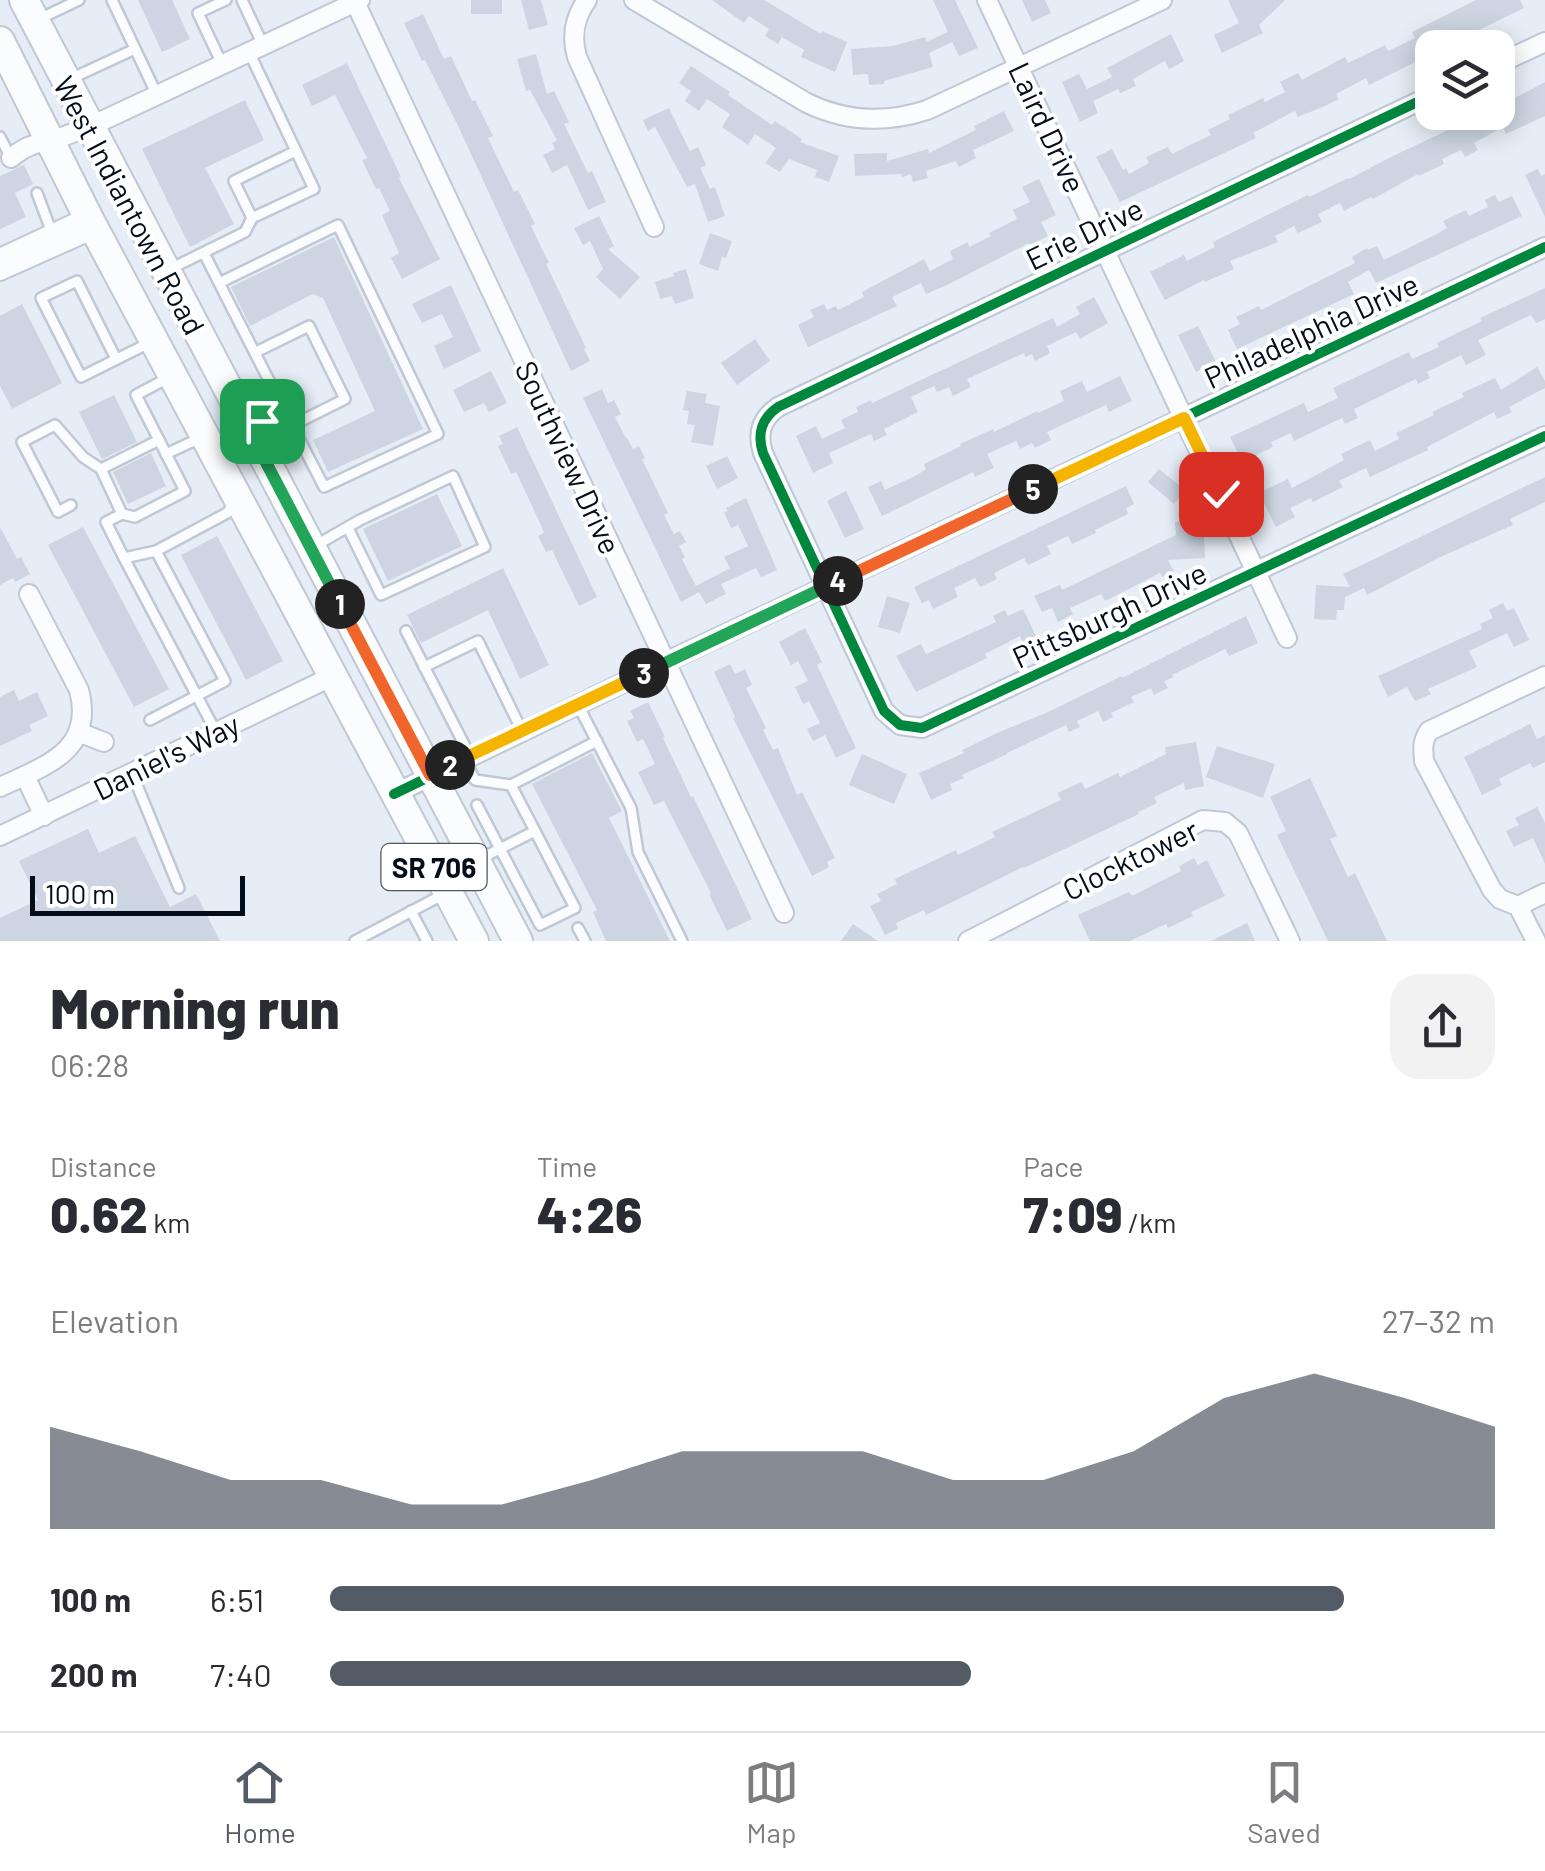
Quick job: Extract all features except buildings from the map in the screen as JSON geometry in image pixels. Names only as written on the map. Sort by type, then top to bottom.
[{"type":"main road","name":"West Indiantown Road","points":[[29,10],[430,775],[488,855],[518,941]]},
{"type":"main road","name":"West Indiantown Road","points":[[0,41],[91,223],[474,941]]},
{"type":"street","points":[[587,0],[575,26],[577,58],[654,227]]},
{"type":"street","points":[[634,0],[807,103],[850,118],[872,120],[916,114],[1162,0]]},
{"type":"street","name":"Laird Drive","points":[[988,0],[1288,638]]},
{"type":"street","points":[[6,161],[89,127],[356,1]]},
{"type":"street","name":"Southview Drive","points":[[356,1],[784,913]]},
{"type":"street","points":[[1515,56],[1545,42]]},
{"type":"street","name":"Erie Drive","points":[[826,587],[763,454],[763,422],[778,406],[1415,103]]},
{"type":"street","points":[[0,258],[53,234],[91,223]]},
{"type":"street","points":[[0,272],[91,223]]},
{"type":"street","name":"Philadelphia Drive","points":[[394,794],[1545,247]]},
{"type":"street","name":"Pittsburgh Drive","points":[[826,587],[884,710],[891,719],[911,728],[931,725],[1545,436]]},
{"type":"street","points":[[0,788],[59,758],[74,742],[82,711],[79,690],[29,594]]},
{"type":"street","name":"Daniel's Way","points":[[0,836],[332,676]]},
{"type":"street","points":[[1536,941],[1518,906],[1500,899],[1492,890],[1424,761],[1424,738],[1429,731],[1545,676]]},
{"type":"street","points":[[78,732],[104,742]]},
{"type":"street","points":[[25,776],[44,816]]},
{"type":"street","name":"Clocktower","points":[[968,941],[1203,820],[1225,822],[1238,832],[1290,941]]},
{"type":"street","points":[[1518,906],[1545,893]]},
{"type":"lane","points":[[29,10],[79,0]]},
{"type":"lane","points":[[112,0],[157,95]]},
{"type":"lane","points":[[222,64],[198,13],[226,0]]},
{"type":"lane","points":[[165,272],[245,232],[252,218],[314,189],[256,48],[242,0]]},
{"type":"lane","points":[[65,81],[135,48]]},
{"type":"lane","points":[[0,137],[6,161]]},
{"type":"lane","points":[[252,218],[234,181],[296,150]]},
{"type":"lane","points":[[37,193],[53,234]]},
{"type":"lane","points":[[204,253],[219,284],[256,352],[324,487],[438,434],[338,225],[219,284]]},
{"type":"lane","points":[[116,359],[77,281],[41,298],[81,377],[154,340]]},
{"type":"lane","points":[[256,352],[308,326],[344,400],[293,425]]},
{"type":"lane","points":[[173,376],[136,396],[185,491],[134,518],[122,514],[106,522],[216,732]]},
{"type":"lane","points":[[243,420],[276,391]]},
{"type":"lane","points":[[243,420],[285,409]]},
{"type":"lane","points":[[71,505],[58,512],[22,442],[55,424],[83,458],[101,468],[122,514]]},
{"type":"lane","points":[[166,454],[205,436]]},
{"type":"lane","points":[[101,468],[159,440]]},
{"type":"lane","points":[[310,548],[360,520],[452,476],[485,547],[380,596],[348,528]]},
{"type":"lane","points":[[124,558],[156,551],[226,512],[238,500]]},
{"type":"lane","points":[[150,720],[225,681],[156,551]]},
{"type":"lane","points":[[406,632],[475,780],[511,785],[597,740]]},
{"type":"lane","points":[[424,667],[478,641],[522,731]]},
{"type":"lane","points":[[578,704],[631,808],[638,852],[682,941]]},
{"type":"lane","points":[[132,773],[179,888]]},
{"type":"lane","points":[[477,805],[488,855],[540,925],[575,908],[511,785]]},
{"type":"lane","points":[[488,855],[535,831]]},
{"type":"lane","points":[[355,941],[447,892]]},
{"type":"lane","points":[[411,911],[428,941]]},
{"type":"lane","points":[[578,928],[585,941]]},
{"type":"cycle path","points":[[1415,103],[778,407],[762,427],[763,453],[884,711],[900,725],[922,728],[1545,436]]},
{"type":"cycle path","points":[[394,794],[1545,247]]},
{"type":"route","points":[[262,421],[248,428],[430,775],[1184,418],[1221,494]]}]
